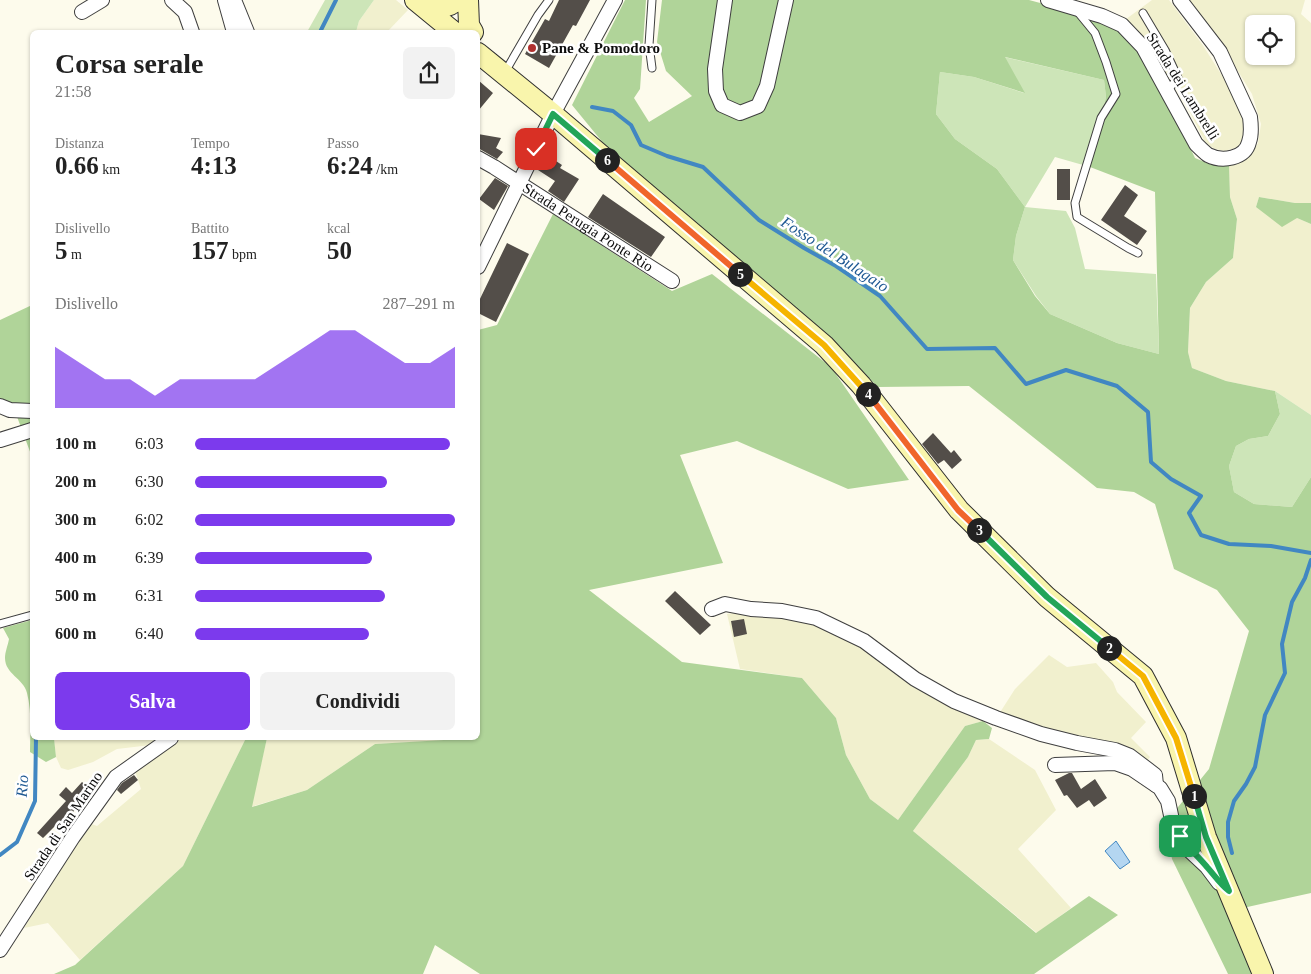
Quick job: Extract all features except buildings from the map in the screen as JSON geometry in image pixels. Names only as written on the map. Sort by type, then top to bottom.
[{"type":"main road","points":[[416,0],[436,7],[445,7],[458,1],[467,30]]},
{"type":"main road","points":[[416,0],[463,30]]},
{"type":"main road","points":[[480,47],[503,75]]},
{"type":"main road","points":[[480,55],[553,114],[824,345],[861,385],[958,510],[1047,597],[1143,676],[1176,738],[1206,837],[1263,974]]},
{"type":"street","points":[[82,12],[102,0]]},
{"type":"street","points":[[172,0],[185,12],[191,30]]},
{"type":"street","points":[[225,0],[233,30]]},
{"type":"street","points":[[234,0],[246,30]]},
{"type":"street","points":[[480,263],[553,114],[615,0]]},
{"type":"street","points":[[725,0],[715,69],[716,91],[722,105],[740,113],[758,106],[767,86],[786,0]]},
{"type":"street","name":"Strada dei Lambrelli","points":[[1048,0],[1102,16],[1122,25],[1143,47],[1196,144],[1206,154],[1216,158],[1229,158],[1241,154],[1249,144],[1250,117],[1220,52],[1180,0]]},
{"type":"street","name":"Strada Perugia Ponte Rio","points":[[480,159],[672,282]]},
{"type":"street","points":[[0,406],[10,410],[30,411]]},
{"type":"street","points":[[0,440],[30,431]]},
{"type":"street","points":[[712,610],[725,604],[751,609],[782,611],[816,618],[864,641],[915,679],[954,701],[1040,734],[1076,744],[1115,750],[1130,756],[1155,775],[1156,785]]},
{"type":"street","name":"Strada di San Marino","points":[[0,950],[73,837],[116,777],[168,740]]},
{"type":"street","points":[[1055,765],[1115,763],[1132,768],[1156,785],[1168,801],[1172,820],[1191,852],[1207,866],[1220,884],[1229,891]]},
{"type":"lane","points":[[503,75],[538,15],[549,0]]},
{"type":"lane","points":[[652,0],[649,45],[652,68]]},
{"type":"lane","points":[[1074,7],[1095,33],[1116,94],[1100,118],[1076,203],[1077,217],[1128,248],[1138,252]]},
{"type":"lane","points":[[1143,13],[1165,50],[1178,78],[1167,91]]},
{"type":"lane","points":[[0,624],[30,616]]},
{"type":"green space","points":[[325,0],[374,0],[359,21],[357,30],[308,30]]},
{"type":"green space","points":[[374,0],[396,0],[408,10],[389,30],[357,30],[359,21]]},
{"type":"green space","points":[[625,0],[646,0],[640,89],[634,98],[649,122],[692,96],[666,71],[657,42],[662,0],[1029,0],[1123,30],[1158,81],[1195,158],[1212,165],[1229,164],[1230,197],[1237,219],[1233,258],[1206,282],[1190,308],[1188,352],[1192,368],[1226,381],[1275,391],[1280,414],[1268,436],[1249,439],[1236,446],[1229,466],[1234,492],[1254,504],[1292,507],[1311,477],[1311,893],[1234,910],[1261,974],[1228,974],[1172,859],[1165,823],[1209,769],[1249,631],[1217,590],[1174,569],[1155,504],[1134,492],[1097,488],[969,386],[878,387],[808,320],[613,155],[572,105]],"holes":[[[1005,57],[1104,80],[1106,97],[1090,167],[1155,192],[1159,354],[1117,343],[1050,314],[1035,296],[1013,260],[1016,236],[1025,207],[997,169],[955,139],[936,114],[940,72],[974,77],[1025,93]]]},
{"type":"green space","points":[[1152,0],[1169,0],[1202,44],[1235,96],[1244,115],[1247,135],[1238,147],[1225,151],[1215,149],[1206,144],[1177,87],[1167,80],[1161,65],[1146,46],[1122,22]]},
{"type":"green space","points":[[1187,0],[1305,0],[1301,14],[1311,23],[1311,203],[1295,203],[1259,197],[1256,207],[1297,218],[1311,224],[1311,415],[1275,391],[1226,381],[1192,368],[1188,352],[1190,308],[1206,282],[1233,258],[1237,219],[1230,197],[1229,164],[1250,156],[1258,143],[1261,124],[1252,94],[1215,34]]},
{"type":"green space","points":[[1004,57],[1104,80],[1106,97],[1090,167],[1055,157],[1025,207],[997,169],[955,139],[936,114],[940,72],[974,77],[1024,93]]},
{"type":"green space","points":[[1259,197],[1295,203],[1311,203],[1311,224],[1297,218],[1282,227],[1256,207]]},
{"type":"green space","points":[[1025,207],[1066,211],[1075,228],[1085,269],[1156,274],[1159,354],[1117,343],[1050,314],[1013,260],[1016,236]]},
{"type":"green space","points":[[553,214],[672,291],[712,274],[831,367],[909,480],[848,489],[737,441],[680,455],[723,563],[589,590],[682,662],[802,678],[836,718],[846,755],[870,799],[898,820],[965,726],[983,721],[992,728],[989,739],[976,740],[968,757],[913,831],[1036,933],[1089,896],[1118,915],[1034,974],[480,974],[435,945],[423,974],[54,974],[75,965],[183,866],[245,740],[267,740],[252,807],[307,790],[375,744],[480,740],[480,329],[497,325]]},
{"type":"green space","points":[[30,306],[30,452],[16,414],[0,411],[0,320]]},
{"type":"green space","points":[[1275,391],[1311,415],[1311,477],[1292,507],[1254,504],[1234,492],[1229,466],[1236,446],[1249,439],[1268,436],[1280,414]]},
{"type":"green space","points":[[749,611],[785,615],[841,633],[964,712],[983,721],[965,726],[898,820],[870,799],[846,755],[836,718],[802,678],[740,669],[727,614]]},
{"type":"green space","points":[[30,621],[30,715],[29,700],[25,688],[6,663],[5,653],[9,639],[3,628]]},
{"type":"green space","points":[[1049,655],[1067,667],[1096,663],[1113,682],[1117,692],[1146,722],[1131,738],[1150,757],[1145,764],[1016,722],[999,714],[1015,689]]},
{"type":"green space","points":[[989,739],[1035,770],[1056,810],[1018,849],[1071,908],[1037,933],[913,831],[968,757],[976,740]]},
{"type":"green space","points":[[30,740],[54,740],[56,757],[46,762],[30,752]]},
{"type":"green space","points":[[54,740],[158,740],[151,745],[117,749],[93,762],[68,770],[61,768],[56,757]]},
{"type":"green space","points":[[178,740],[245,740],[183,866],[80,960],[48,923],[24,928],[89,823],[97,826],[141,789],[135,771]]},
{"type":"green space","points":[[267,740],[455,740],[375,744],[307,790],[251,807]]},
{"type":"water","points":[[1116,841],[1130,862],[1120,869],[1105,851]]},
{"type":"waterway","name":"Rio","points":[[321,30],[336,0]]},
{"type":"waterway","name":"Fosso del Bulagaio","points":[[592,107],[613,111],[631,125],[641,145],[667,156],[703,167],[759,220],[836,266],[880,296],[927,349],[995,348],[1026,384],[1066,370],[1117,386],[1148,412],[1151,462],[1171,479],[1201,496],[1189,513],[1201,535],[1229,544],[1271,546],[1311,553]]},
{"type":"waterway","points":[[1232,853],[1228,837],[1228,822],[1234,801],[1255,767],[1265,715],[1285,673],[1282,644],[1292,602],[1305,578],[1311,560]]},
{"type":"waterway","name":"Rio","points":[[0,855],[17,842],[35,801],[36,740]]},
{"type":"place","name":"Pane & Pomodoro","points":[[532,48]]},
{"type":"route","points":[[536,149],[553,114],[824,345],[861,385],[958,510],[1047,597],[1143,676],[1176,738],[1206,837],[1229,891],[1220,884],[1207,866],[1191,852],[1180,836]]}]
